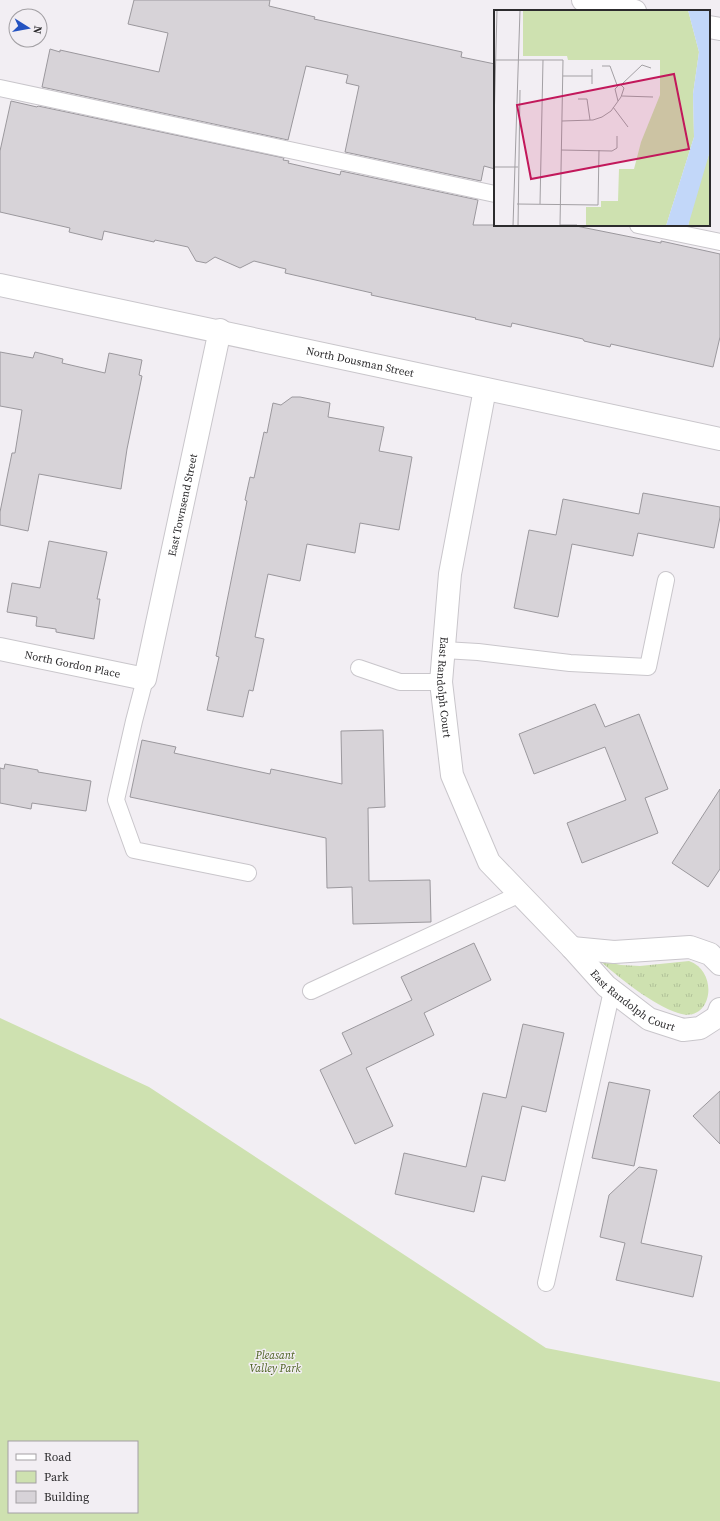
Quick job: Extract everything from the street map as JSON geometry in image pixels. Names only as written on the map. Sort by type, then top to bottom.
[{"type":"street","points":[[583,0],[630,10]]},
{"type":"street","points":[[710,27],[720,29]]},
{"type":"street","name":"North Dousman Street","points":[[0,285],[220,330],[485,389],[720,439]]},
{"type":"street","name":"East Townsend Street","points":[[145,679],[220,330]]},
{"type":"street","name":"East Randolph Court","points":[[485,389],[450,574],[441,682],[452,775],[489,862],[572,948],[606,986],[649,1019],[683,1030],[700,1028],[719,1016]]},
{"type":"street","name":"North Gordon Place","points":[[0,649],[145,679]]},
{"type":"street","name":"East Randolph Court","points":[[572,948],[614,952],[690,947],[710,954],[720,964]]},
{"type":"lane","points":[[0,88],[494,194]]},
{"type":"lane","points":[[643,226],[720,242]]},
{"type":"lane","points":[[444,650],[478,652],[570,663],[648,667],[666,580]]},
{"type":"lane","points":[[359,668],[400,682],[441,682]]},
{"type":"lane","points":[[145,679],[116,800],[134,850],[248,873]]},
{"type":"lane","points":[[312,991],[520,894]]},
{"type":"lane","points":[[546,1283],[612,991]]},
{"type":"green space","points":[[689,961],[699,967],[705,975],[708,985],[708,996],[705,1005],[690,1015],[678,1013],[668,1009],[638,991],[609,969],[601,962],[621,965],[640,966]]},
{"type":"green space","name":"Pleasant Valley Park","points":[[0,1018],[149,1087],[546,1348],[720,1382],[720,1521],[0,1521]]},
{"type":"building","points":[[134,0],[270,0],[269,6],[315,17],[314,19],[462,52],[461,57],[494,64],[494,169],[484,166],[481,181],[345,152],[359,86],[346,83],[348,75],[306,66],[288,140],[42,87],[50,49],[159,72],[168,33],[128,24]]},
{"type":"building","points":[[11,101],[284,158],[283,160],[289,161],[288,163],[340,175],[341,171],[478,200],[473,225],[576,226],[661,243],[661,241],[720,254],[720,337],[713,367],[611,344],[610,347],[584,341],[583,339],[512,323],[511,327],[371,295],[372,293],[285,273],[286,269],[254,261],[240,268],[215,257],[206,263],[196,261],[188,247],[155,240],[154,242],[104,231],[102,240],[69,232],[70,228],[0,212],[0,151]]},
{"type":"building","points":[[0,352],[33,358],[35,352],[63,359],[62,363],[105,373],[109,353],[142,360],[139,375],[142,376],[127,449],[121,489],[39,474],[28,531],[0,525],[0,512],[12,453],[15,453],[22,410],[0,406]]},
{"type":"building","points":[[292,397],[300,397],[330,403],[328,417],[384,427],[379,451],[412,457],[399,530],[360,523],[355,553],[307,544],[300,581],[268,574],[255,637],[264,639],[253,691],[249,690],[243,717],[207,710],[219,657],[216,656],[247,501],[245,500],[250,477],[254,478],[264,432],[267,433],[273,403],[281,405]]},
{"type":"building","points":[[643,493],[720,507],[720,517],[714,548],[638,533],[633,556],[572,544],[558,617],[514,608],[529,530],[556,535],[563,499],[639,514]]},
{"type":"building","points":[[49,541],[107,552],[97,599],[100,599],[94,639],[56,632],[56,629],[36,626],[37,617],[7,612],[12,583],[40,588]]},
{"type":"building","points":[[595,704],[605,727],[639,714],[668,789],[645,798],[658,833],[582,863],[567,823],[626,800],[605,747],[534,774],[519,734]]},
{"type":"building","points":[[383,730],[385,807],[368,808],[369,881],[430,880],[431,922],[353,924],[352,887],[327,888],[326,838],[130,797],[142,740],[176,747],[174,753],[270,774],[271,769],[342,784],[341,731]]},
{"type":"building","points":[[5,764],[38,770],[38,772],[91,781],[86,811],[32,803],[31,809],[0,803],[0,768],[4,769]]},
{"type":"building","points":[[720,789],[720,869],[708,887],[672,863]]},
{"type":"building","points":[[474,943],[491,980],[424,1013],[434,1035],[366,1068],[393,1126],[355,1144],[320,1070],[352,1054],[342,1033],[412,1000],[401,977]]},
{"type":"building","points":[[523,1024],[564,1033],[546,1112],[522,1106],[505,1181],[482,1176],[474,1212],[395,1194],[404,1153],[466,1167],[483,1093],[506,1098]]},
{"type":"building","points":[[609,1082],[650,1090],[634,1166],[592,1158]]},
{"type":"building","points":[[720,1091],[720,1144],[693,1116]]},
{"type":"building","points":[[639,1167],[657,1170],[641,1243],[702,1256],[693,1297],[616,1280],[625,1243],[600,1237],[609,1195]]}]
